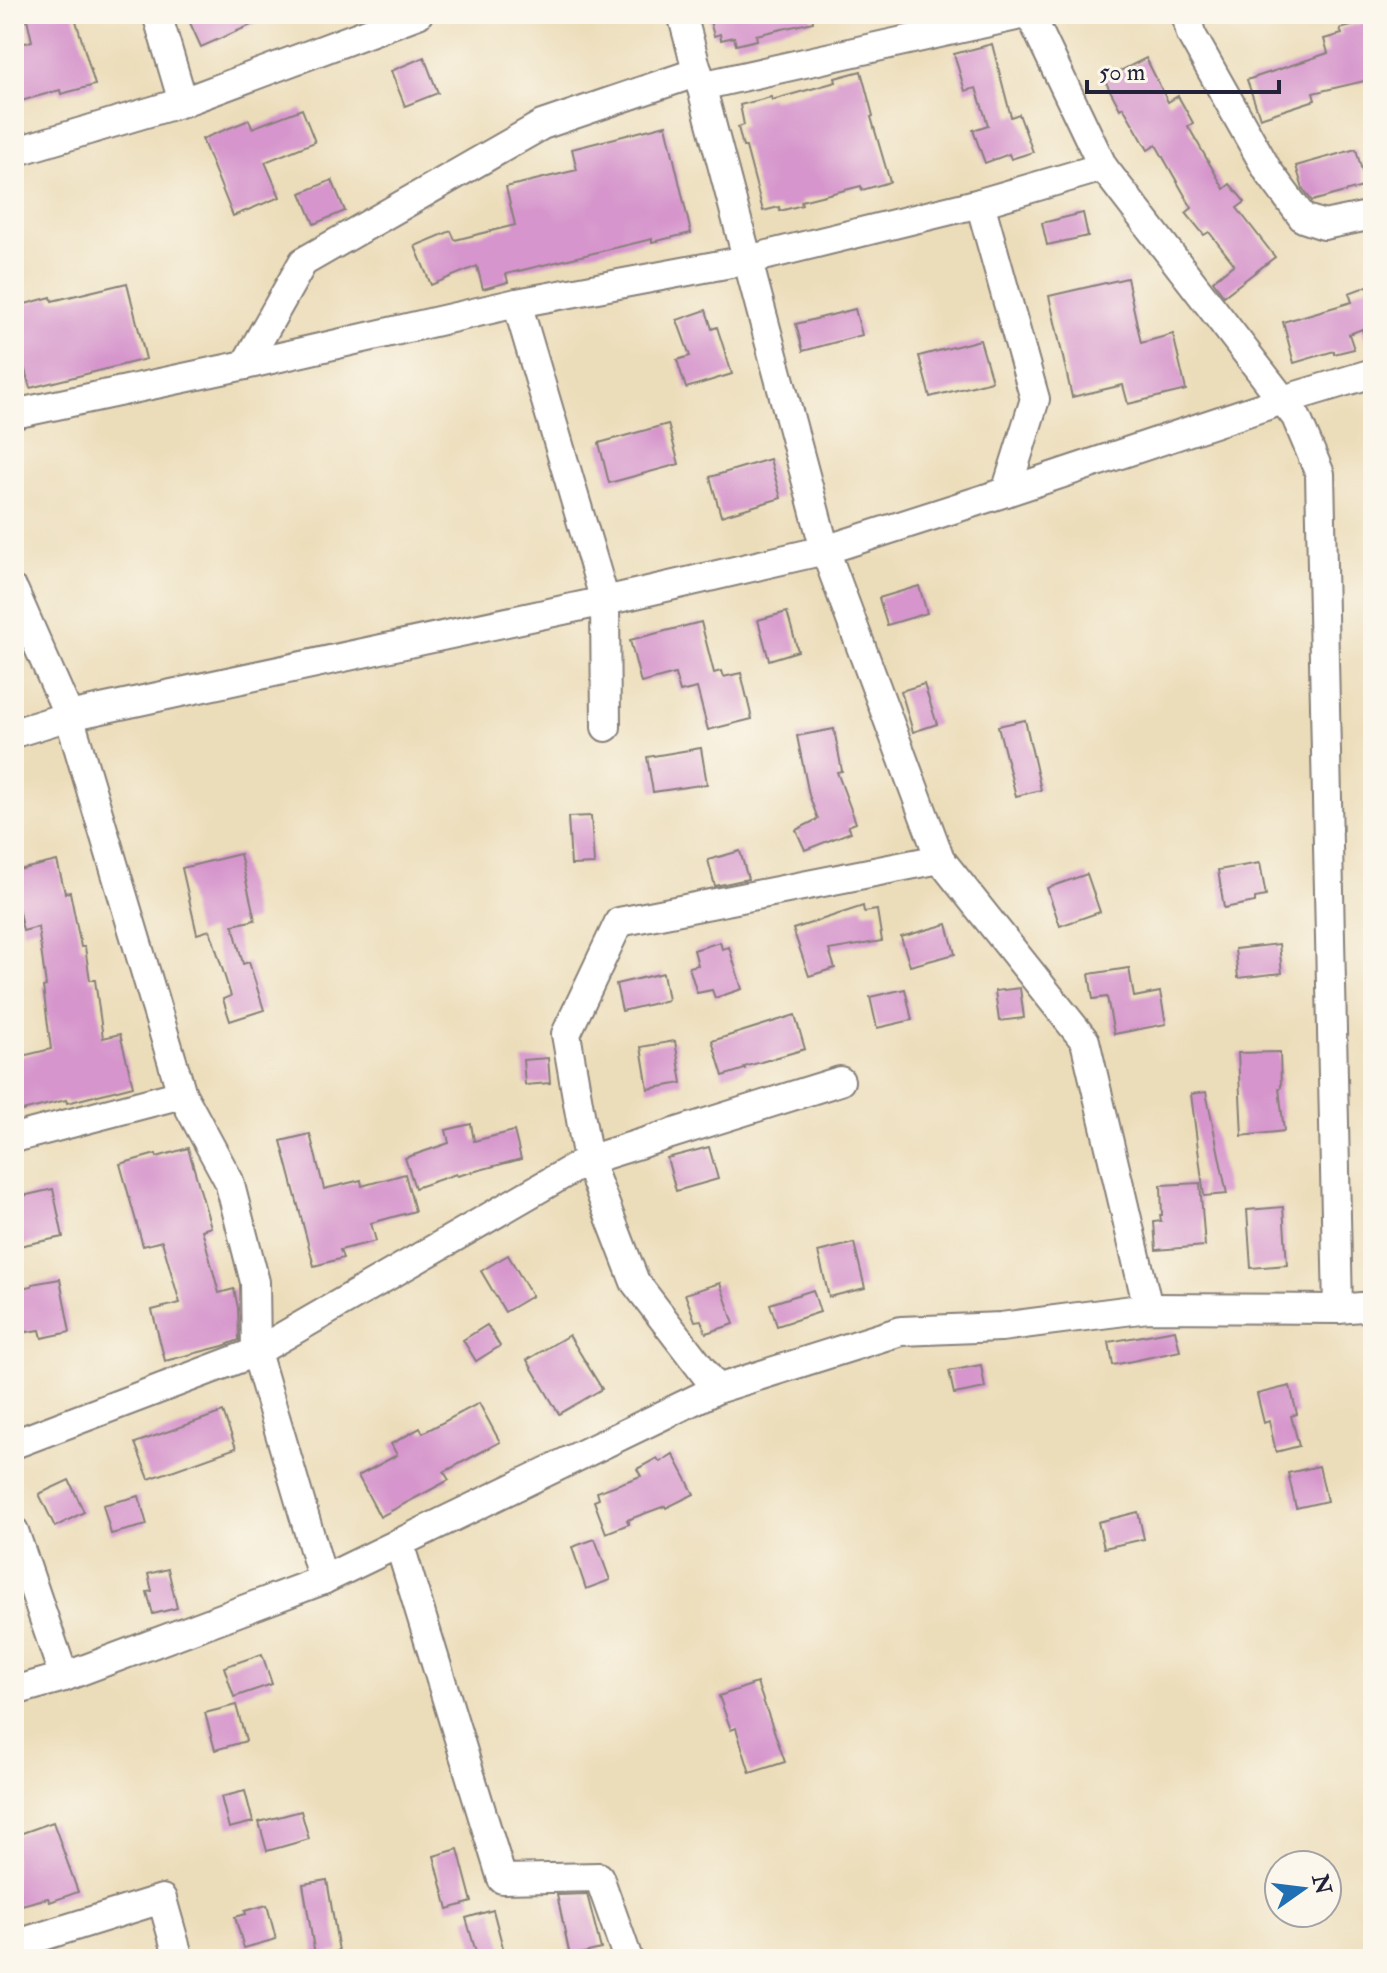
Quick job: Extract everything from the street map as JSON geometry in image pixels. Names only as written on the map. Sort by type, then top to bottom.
[{"type":"street","points":[[157,14],[183,102]]},
{"type":"street","points":[[14,152],[183,102],[418,14]]},
{"type":"street","points":[[682,14],[825,550],[940,859],[1085,1041],[1148,1308]]},
{"type":"street","points":[[245,365],[303,262],[542,125],[699,79],[1027,14],[1103,167],[1296,417],[1320,474],[1338,1309]]},
{"type":"street","points":[[1186,14],[1191,34],[1268,171],[1303,218],[1324,225],[1373,215]]},
{"type":"street","points":[[14,414],[517,303],[747,260],[980,203],[1103,167]]},
{"type":"street","points":[[980,203],[1035,399],[1006,492]]},
{"type":"street","points":[[517,303],[605,601],[606,727]]},
{"type":"street","points":[[14,733],[69,716],[605,601],[825,550],[1373,373]]},
{"type":"street","points":[[14,591],[69,716],[182,1094],[229,1181],[255,1282],[256,1352],[323,1580]]},
{"type":"street","points":[[717,1389],[635,1282],[588,1160],[566,1034],[619,922],[940,859]]},
{"type":"street","points":[[14,1444],[256,1352],[588,1160],[840,1081]]},
{"type":"street","points":[[14,1138],[182,1094]]},
{"type":"street","points":[[14,1691],[64,1677],[323,1580],[717,1389],[901,1331],[1001,1327],[1148,1308],[1338,1309],[1373,1306]]},
{"type":"street","points":[[14,1531],[64,1677]]},
{"type":"street","points":[[399,1543],[502,1879],[599,1877],[628,1959]]},
{"type":"street","points":[[14,1945],[162,1899],[179,1959]]},
{"type":"building","points":[[26,14],[74,14],[95,85],[61,94],[60,90],[14,103],[14,46],[32,41]]},
{"type":"building","points":[[186,14],[276,14],[201,47]]},
{"type":"building","points":[[708,14],[812,14],[813,22],[756,35],[757,40],[736,45],[734,37],[721,40],[720,34],[714,36]]},
{"type":"building","points":[[1373,20],[1373,79],[1313,93],[1315,100],[1260,118],[1247,80],[1328,53],[1324,39],[1342,34],[1340,29]]},
{"type":"building","points":[[992,44],[1011,117],[1019,114],[1033,152],[1011,159],[1009,154],[985,163],[973,130],[988,125],[976,88],[965,91],[954,54]]},
{"type":"building","points":[[424,57],[438,93],[405,106],[391,71]]},
{"type":"building","points":[[1146,58],[1168,102],[1178,96],[1193,123],[1188,126],[1224,189],[1230,184],[1245,202],[1237,208],[1275,257],[1224,296],[1213,281],[1234,264],[1209,232],[1204,235],[1186,213],[1192,208],[1156,145],[1148,150],[1104,79]]},
{"type":"building","points":[[861,71],[890,182],[801,201],[802,205],[780,211],[779,207],[763,211],[738,127],[744,125],[740,105],[771,97],[772,100],[836,82],[835,78]]},
{"type":"building","points":[[302,109],[315,142],[265,162],[280,197],[233,216],[202,139],[249,120],[252,128]]},
{"type":"building","points":[[666,125],[691,233],[652,242],[652,239],[506,274],[508,282],[483,289],[477,266],[431,285],[415,246],[451,231],[455,240],[515,225],[506,187],[577,170],[572,149]]},
{"type":"building","points":[[1356,149],[1366,186],[1312,201],[1303,189],[1296,166]]},
{"type":"building","points":[[332,180],[345,211],[314,224],[301,193]]},
{"type":"building","points":[[1083,213],[1088,236],[1047,245],[1042,223]]},
{"type":"building","points":[[1127,278],[1141,343],[1173,334],[1186,390],[1128,404],[1123,385],[1072,397],[1049,296]]},
{"type":"building","points":[[127,283],[146,359],[30,388],[14,330],[14,307]]},
{"type":"building","points":[[1373,284],[1373,352],[1370,353],[1362,329],[1349,334],[1354,349],[1334,354],[1334,351],[1294,363],[1283,322],[1352,302],[1349,293]]},
{"type":"building","points":[[855,309],[862,335],[803,351],[796,324]]},
{"type":"building","points":[[706,310],[712,329],[717,327],[732,374],[686,388],[677,360],[690,356],[677,320]]},
{"type":"building","points":[[980,340],[992,381],[930,397],[919,356]]},
{"type":"building","points":[[668,424],[679,464],[609,483],[599,443]]},
{"type":"building","points":[[770,459],[781,498],[721,516],[710,477]]},
{"type":"building","points":[[919,586],[927,613],[887,625],[879,598]]},
{"type":"building","points":[[787,612],[798,651],[769,660],[758,620]]},
{"type":"building","points":[[701,622],[714,673],[721,671],[723,677],[741,673],[752,719],[708,730],[697,688],[680,692],[675,674],[641,683],[630,640]]},
{"type":"building","points":[[924,684],[937,724],[913,732],[901,691]]},
{"type":"building","points":[[1025,720],[1041,790],[1016,796],[998,726]]},
{"type":"building","points":[[834,729],[842,771],[837,772],[856,823],[848,826],[851,832],[805,850],[796,830],[818,819],[809,795],[797,736]]},
{"type":"building","points":[[701,748],[707,784],[653,792],[647,757]]},
{"type":"building","points":[[591,816],[594,864],[571,865],[568,817]]},
{"type":"building","points":[[740,851],[748,879],[715,886],[708,860]]},
{"type":"building","points":[[240,854],[255,920],[233,925],[243,964],[249,962],[264,1010],[230,1021],[223,999],[231,996],[210,930],[197,934],[182,868]]},
{"type":"building","points":[[57,861],[65,893],[70,892],[81,947],[85,947],[90,980],[95,980],[103,1038],[120,1034],[133,1086],[18,1112],[14,1096],[14,1058],[51,1049],[38,927],[23,931],[14,889],[14,871]]},
{"type":"building","points":[[1260,863],[1266,896],[1255,898],[1255,902],[1224,908],[1218,870]]},
{"type":"building","points":[[1087,874],[1100,912],[1060,926],[1047,888]]},
{"type":"building","points":[[863,906],[864,912],[877,910],[882,941],[829,950],[835,968],[809,976],[793,929]]},
{"type":"building","points":[[947,924],[955,954],[910,966],[901,937]]},
{"type":"building","points":[[720,942],[722,949],[729,947],[742,989],[715,998],[712,990],[697,993],[689,967],[698,965],[694,950]]},
{"type":"building","points":[[1279,944],[1282,973],[1238,978],[1235,949]]},
{"type":"building","points":[[1129,968],[1134,997],[1160,992],[1166,1024],[1114,1034],[1107,997],[1093,999],[1089,974]]},
{"type":"building","points":[[663,973],[668,1000],[622,1011],[616,984]]},
{"type":"building","points":[[1020,988],[1024,1018],[999,1021],[995,991]]},
{"type":"building","points":[[905,989],[912,1020],[877,1028],[870,997]]},
{"type":"building","points":[[795,1015],[805,1049],[723,1076],[712,1041]]},
{"type":"building","points":[[675,1041],[682,1083],[648,1089],[641,1047]]},
{"type":"building","points":[[1280,1052],[1279,1088],[1284,1131],[1242,1136],[1238,1053]]},
{"type":"building","points":[[548,1058],[550,1083],[525,1085],[523,1060]]},
{"type":"building","points":[[1206,1092],[1227,1194],[1204,1196],[1191,1094]]},
{"type":"building","points":[[471,1124],[474,1141],[514,1131],[521,1159],[456,1174],[415,1188],[405,1158],[449,1143],[446,1130]]},
{"type":"building","points":[[310,1134],[324,1189],[361,1180],[362,1186],[405,1174],[415,1211],[371,1223],[376,1241],[340,1250],[343,1258],[314,1266],[281,1141]]},
{"type":"building","points":[[709,1147],[718,1179],[676,1191],[667,1158]]},
{"type":"building","points":[[188,1148],[211,1227],[202,1230],[219,1293],[234,1289],[239,1340],[165,1361],[152,1310],[180,1303],[162,1241],[143,1246],[120,1164]]},
{"type":"building","points":[[1200,1183],[1205,1246],[1156,1250],[1154,1222],[1161,1221],[1161,1185]]},
{"type":"building","points":[[53,1189],[63,1237],[14,1247],[14,1198]]},
{"type":"building","points":[[1283,1207],[1287,1265],[1251,1268],[1247,1210]]},
{"type":"building","points":[[854,1243],[865,1288],[829,1297],[818,1252]]},
{"type":"building","points":[[508,1255],[532,1296],[505,1312],[481,1271]]},
{"type":"building","points":[[60,1279],[70,1332],[42,1338],[40,1330],[14,1334],[14,1289]]},
{"type":"building","points":[[720,1283],[734,1324],[706,1333],[701,1320],[695,1321],[685,1294]]},
{"type":"building","points":[[813,1290],[820,1312],[777,1326],[770,1304]]},
{"type":"building","points":[[487,1325],[500,1346],[476,1361],[463,1340]]},
{"type":"building","points":[[1175,1330],[1180,1351],[1113,1365],[1109,1342]]},
{"type":"building","points":[[569,1335],[602,1389],[559,1414],[527,1360]]},
{"type":"building","points":[[981,1365],[985,1388],[954,1394],[949,1371]]},
{"type":"building","points":[[1290,1386],[1297,1414],[1291,1416],[1299,1446],[1276,1452],[1269,1421],[1264,1423],[1257,1394]]},
{"type":"building","points":[[479,1403],[500,1442],[444,1472],[449,1480],[380,1517],[358,1476],[397,1455],[391,1444],[420,1428],[423,1433]]},
{"type":"building","points":[[223,1412],[236,1448],[149,1479],[135,1443]]},
{"type":"building","points":[[673,1454],[694,1494],[666,1508],[627,1520],[629,1524],[606,1533],[594,1501],[599,1499],[597,1492],[641,1476],[637,1469],[657,1458],[660,1462]]},
{"type":"building","points":[[1319,1466],[1327,1501],[1296,1508],[1288,1473]]},
{"type":"building","points":[[69,1480],[84,1512],[55,1527],[39,1494]]},
{"type":"building","points":[[139,1496],[147,1525],[111,1534],[103,1505]]},
{"type":"building","points":[[1138,1512],[1144,1539],[1104,1548],[1098,1522]]},
{"type":"building","points":[[595,1539],[610,1580],[586,1589],[572,1547]]},
{"type":"building","points":[[168,1569],[177,1608],[153,1614],[147,1592],[152,1591],[148,1574]]},
{"type":"building","points":[[262,1654],[272,1684],[234,1697],[224,1667]]},
{"type":"building","points":[[757,1683],[785,1762],[750,1773],[736,1728],[731,1730],[719,1696]]},
{"type":"building","points":[[236,1705],[246,1741],[215,1750],[205,1713]]},
{"type":"building","points":[[245,1791],[253,1822],[229,1828],[221,1797]]},
{"type":"building","points":[[301,1811],[309,1839],[267,1851],[259,1822]]},
{"type":"building","points":[[53,1822],[78,1892],[50,1902],[48,1898],[14,1907],[14,1836]]},
{"type":"building","points":[[458,1849],[472,1902],[448,1909],[434,1856]]},
{"type":"building","points":[[327,1880],[339,1951],[315,1955],[303,1884]]},
{"type":"building","points":[[587,1894],[601,1949],[570,1956],[557,1895]]},
{"type":"building","points":[[267,1905],[276,1939],[244,1948],[235,1917]]},
{"type":"building","points":[[493,1910],[506,1959],[478,1959],[466,1918]]}]
